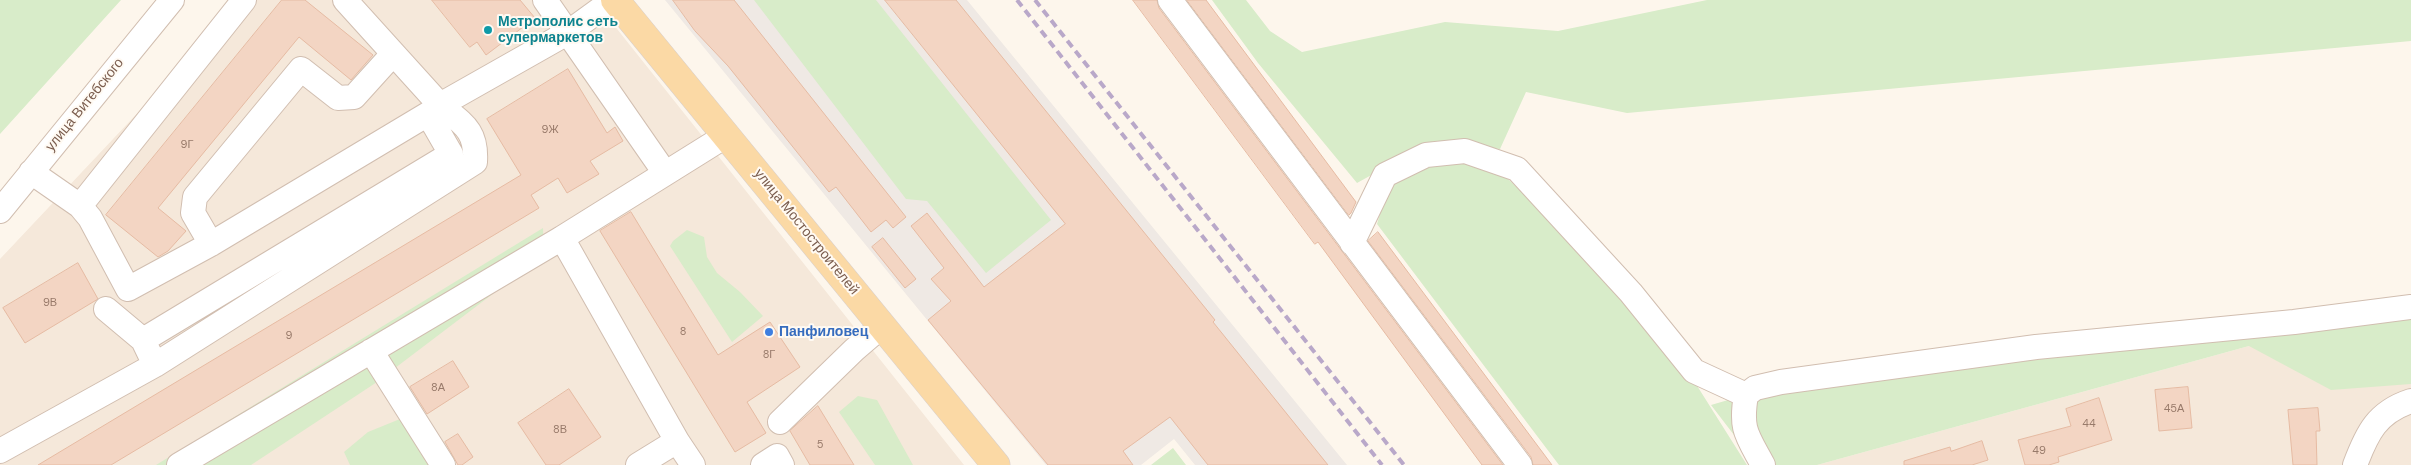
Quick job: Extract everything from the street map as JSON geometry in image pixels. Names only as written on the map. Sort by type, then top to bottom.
[{"type":"main road","name":"улица Мостостроителей","points":[[614,0],[996,465]]},
{"type":"street","name":"улица Витебского","points":[[0,211],[172,0]]},
{"type":"street","points":[[80,206],[244,0]]},
{"type":"street","points":[[143,340],[451,154],[434,110],[392,55],[345,0]]},
{"type":"street","points":[[545,0],[665,173]]},
{"type":"street","points":[[30,172],[80,206],[90,218],[128,289],[211,244],[434,110],[569,32],[614,0]]},
{"type":"street","points":[[1170,0],[1520,465]]},
{"type":"street","points":[[211,244],[192,213],[195,198],[301,69],[338,98],[354,97],[392,55]]},
{"type":"street","points":[[0,451],[155,365],[475,162],[476,147],[470,130],[434,110]]},
{"type":"street","points":[[179,465],[562,238],[726,135]]},
{"type":"street","points":[[1352,243],[1385,175],[1426,155],[1465,151],[1517,170],[1631,293],[1694,371],[1746,395]]},
{"type":"street","points":[[562,238],[677,441],[694,465]]},
{"type":"street","points":[[1763,465],[1744,432],[1742,417],[1746,395],[1755,388],[1781,382],[2036,347],[2294,322],[2411,307]]},
{"type":"street","points":[[106,309],[143,340],[155,365]]},
{"type":"street","points":[[780,422],[854,350],[882,326]]},
{"type":"street","points":[[370,352],[443,465]]},
{"type":"street","points":[[2355,465],[2366,436],[2382,416],[2411,401]]},
{"type":"street","points":[[638,465],[677,441]]},
{"type":"street","points":[[763,465],[777,456],[782,465]]},
{"type":"shaded area","points":[[244,0],[594,0],[964,465],[0,465],[0,259]]},
{"type":"shaded area","points":[[665,0],[967,0],[1347,465],[1195,465],[1174,439],[1141,465],[1046,465]]},
{"type":"shaded area","points":[[2411,342],[2411,465],[1817,465],[2249,346]]},
{"type":"green space","points":[[0,0],[121,0],[0,134]]},
{"type":"green space","points":[[754,0],[876,0],[1051,220],[986,273],[927,201],[906,199]]},
{"type":"green space","points":[[1212,0],[1246,0],[1270,31],[1302,52],[1445,22],[1558,31],[1707,0],[2411,0],[2411,41],[1627,113],[1526,92],[1500,149],[1431,142],[1357,183],[1258,63]]},
{"type":"green space","points":[[1475,148],[1590,256],[1689,373],[1747,465],[1559,465],[1377,224],[1393,169]]},
{"type":"green space","points":[[543,228],[544,255],[374,384],[251,465],[156,465]]},
{"type":"green space","points":[[687,230],[704,237],[707,257],[717,273],[740,292],[763,316],[732,342],[670,246],[673,241]]},
{"type":"green space","points":[[2411,300],[2411,384],[2331,390],[2249,346],[1817,465],[1757,465],[1711,405],[1759,391]]},
{"type":"green space","points":[[858,396],[877,400],[913,465],[875,465],[839,412]]},
{"type":"green space","points":[[400,419],[433,465],[350,465],[344,452],[368,432]]},
{"type":"green space","points":[[1173,448],[1186,465],[1151,465]]},
{"type":"building","points":[[282,0],[305,0],[373,55],[351,80],[299,37],[158,208],[186,231],[168,251],[158,257],[106,215]]},
{"type":"building","name":"Метрополис cеть супермаркетов","points":[[432,0],[520,0],[535,18],[486,55],[477,42],[470,47]]},
{"type":"building","points":[[673,0],[734,0],[906,217],[893,228],[886,220],[871,232],[836,187],[829,192],[728,66],[695,31]]},
{"type":"building","points":[[885,0],[956,0],[1215,320],[1213,322],[1328,465],[1208,465],[1170,417],[1123,451],[1133,465],[1048,465],[928,320],[951,301],[931,279],[944,268],[911,226],[927,213],[984,287],[1065,224]]},
{"type":"building","points":[[1133,0],[1157,0],[1159,8],[1503,465],[1482,465],[1318,242],[1315,244]]},
{"type":"building","points":[[1187,0],[1206,0],[1356,202],[1349,215]]},
{"type":"building","points":[[568,69],[607,133],[615,127],[623,141],[590,161],[599,174],[567,193],[558,178],[531,195],[539,208],[111,465],[38,465],[521,175],[487,119]]},
{"type":"building","points":[[631,212],[718,355],[770,322],[800,367],[747,402],[766,433],[735,452],[600,231]]},
{"type":"building","points":[[1378,232],[1552,465],[1533,465],[1531,457],[1368,241]]},
{"type":"building","points":[[883,238],[916,279],[905,288],[872,247]]},
{"type":"building","points":[[78,263],[98,299],[25,343],[3,308]]},
{"type":"building","points":[[453,361],[469,387],[427,414],[410,387]]},
{"type":"building","points":[[2188,387],[2192,428],[2159,431],[2155,390]]},
{"type":"building","points":[[569,389],[601,437],[559,465],[546,465],[518,423]]},
{"type":"building","points":[[2099,398],[2112,440],[2058,457],[2059,462],[2049,465],[2025,465],[2018,440],[2071,426],[2066,409]]},
{"type":"building","points":[[818,406],[854,465],[810,465],[790,431]]},
{"type":"building","points":[[2318,408],[2320,431],[2316,431],[2317,465],[2293,465],[2288,410]]},
{"type":"building","points":[[458,434],[473,457],[462,465],[458,465],[445,442]]},
{"type":"building","points":[[1982,441],[1988,460],[1972,465],[1904,465],[1904,461],[1950,447],[1951,451]]},
{"type":"railway","points":[[1017,0],[1382,465]]},
{"type":"railway","points":[[1035,0],[1404,465]]},
{"type":"place","name":"Метрополис cеть супермаркетов","points":[[488,30]]},
{"type":"place","name":"Панфиловец","points":[[769,332]]}]
